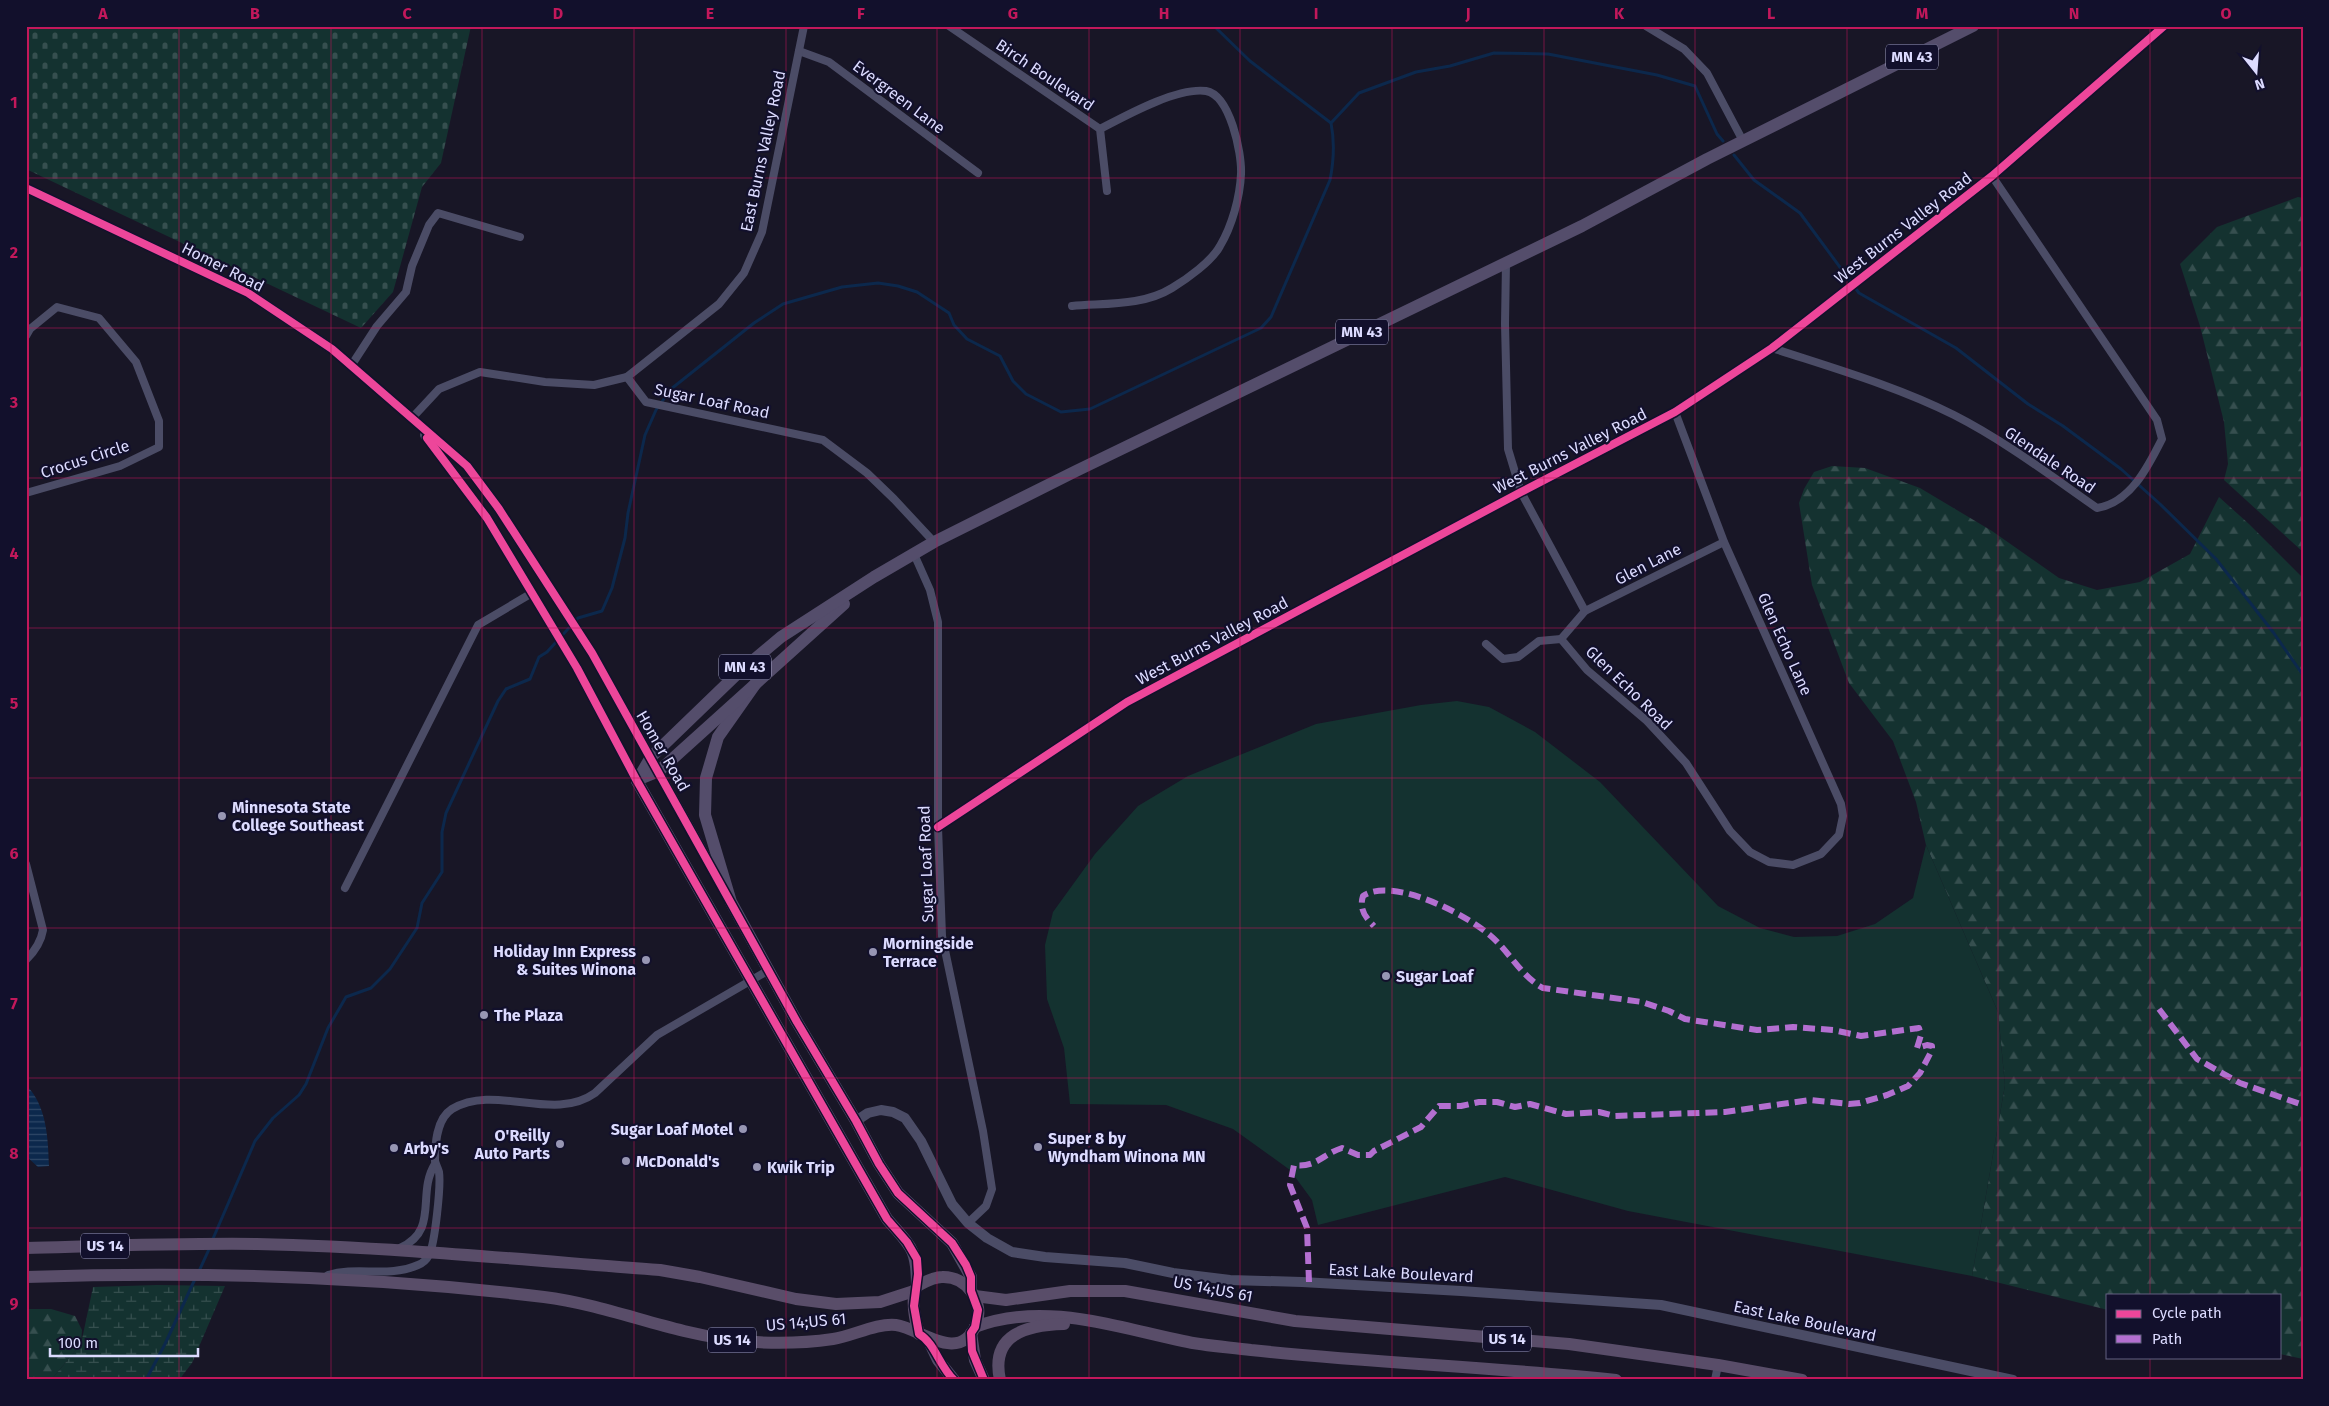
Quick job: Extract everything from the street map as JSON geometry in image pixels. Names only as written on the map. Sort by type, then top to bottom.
[{"type":"highway","name":"US 14","points":[[26,1248],[257,1244],[430,1253]]},
{"type":"highway","name":"US 14;US 61","points":[[430,1253],[660,1270],[796,1299],[836,1304],[880,1302],[944,1277],[962,1282],[973,1293],[1006,1300],[1070,1291],[1125,1291],[1295,1321],[1569,1344],[1718,1365]]},
{"type":"highway","name":"US 14","points":[[26,1277],[175,1274],[320,1278]]},
{"type":"highway","name":"US 14;US 61","points":[[320,1278],[441,1287],[547,1298],[609,1310],[687,1332],[740,1341],[783,1343],[817,1341],[851,1336],[897,1325],[944,1343],[956,1342],[973,1330],[1014,1318],[1043,1316],[1073,1318],[1187,1342],[1252,1350],[1616,1380]]},
{"type":"highway","points":[[916,1288],[915,1318],[924,1336]]},
{"type":"highway","points":[[973,1293],[978,1310],[973,1330]]},
{"type":"highway","points":[[1000,1380],[998,1356],[1005,1343],[1018,1332],[1054,1324],[1094,1325],[1103,1323]]},
{"type":"highway","name":"US 14","points":[[1718,1365],[1802,1380]]},
{"type":"main road","name":"MN 43","points":[[637,780],[651,758],[737,674],[781,637],[874,577],[934,542],[1076,471],[1582,226],[1973,26]]},
{"type":"main road","name":"MN 43","points":[[637,780],[659,771],[874,577]]},
{"type":"main road","name":"MN 43","points":[[731,902],[705,815],[706,778],[718,737],[756,683]]},
{"type":"main road","name":"Homer Road","points":[[637,780],[887,1219],[915,1253],[918,1274],[916,1288]]},
{"type":"main road","name":"Homer Road","points":[[731,902],[797,1022],[856,1121]]},
{"type":"main road","name":"MN 43","points":[[856,1121],[879,1164],[898,1193],[952,1243],[971,1276],[973,1293]]},
{"type":"main road","points":[[973,1330],[975,1360],[984,1380]]},
{"type":"main road","points":[[924,1336],[938,1360],[954,1380]]},
{"type":"street","name":"East Burns Valley Road","points":[[627,377],[719,304],[744,273],[762,232],[804,26]]},
{"type":"street","name":"Birch Boulevard","points":[[948,26],[1100,129],[1107,191]]},
{"type":"street","name":"West Burns Valley Road","points":[[938,827],[1127,702],[1675,412],[1772,348],[1992,176],[2164,26]]},
{"type":"street","points":[[1648,27],[1684,50],[1707,73],[1743,142]]},
{"type":"street","name":"Evergreen Lane","points":[[799,51],[829,62],[978,173]]},
{"type":"street","points":[[1072,306],[1136,302],[1170,289],[1199,269],[1220,247],[1234,212],[1241,172],[1234,127],[1223,104],[1207,91],[1188,92],[1135,110],[1100,129]]},
{"type":"street","name":"Glendale Road","points":[[1772,348],[1905,393],[1952,414],[2018,452],[2097,508],[2109,507],[2128,492],[2148,467],[2162,439],[2157,420],[1992,176]]},
{"type":"street","name":"Homer Road","points":[[26,188],[248,293],[332,349],[466,466],[499,510],[592,653],[731,902]]},
{"type":"street","points":[[351,366],[377,326],[406,292],[412,266],[429,226],[438,214],[520,237]]},
{"type":"street","points":[[1486,644],[1503,659],[1518,657],[1539,641],[1561,639],[1585,611],[1521,492],[1508,449],[1506,262]]},
{"type":"street","name":"Crocus Circle","points":[[26,336],[30,329],[57,307],[99,318],[136,362],[159,421],[159,447],[120,466],[26,493]]},
{"type":"street","points":[[412,418],[440,389],[480,372],[545,382],[594,385],[627,377]]},
{"type":"street","name":"Sugar Loaf Road","points":[[627,377],[646,402],[823,440],[867,473],[894,498],[934,542]]},
{"type":"street","name":"Glen Echo Lane","points":[[1675,412],[1724,542],[1841,804],[1842,827],[1833,844],[1821,854],[1793,865]]},
{"type":"street","name":"Homer Road","points":[[412,418],[487,518],[577,668],[637,780]]},
{"type":"street","name":"Glen Lane","points":[[1585,611],[1724,542]]},
{"type":"street","name":"Sugar Loaf Road","points":[[914,554],[930,590],[938,622],[938,827],[942,936],[992,1189],[986,1206],[968,1223]]},
{"type":"street","points":[[345,888],[478,625],[532,593]]},
{"type":"street","name":"Glen Echo Road","points":[[1561,639],[1587,670],[1646,721],[1686,763],[1730,831],[1750,852],[1769,862],[1793,865]]},
{"type":"street","points":[[26,864],[43,930],[42,938],[34,952],[26,960]]},
{"type":"street","points":[[394,1250],[410,1243],[422,1230],[428,1180],[435,1164],[440,1124],[444,1116],[451,1110],[468,1103],[488,1100],[559,1104],[584,1102],[658,1035],[769,970]]},
{"type":"street","name":"East Lake Boulevard","points":[[856,1121],[868,1113],[881,1110],[893,1112],[905,1118],[921,1140],[952,1204],[968,1223],[1000,1247],[1030,1256],[1110,1261],[1205,1278],[1230,1280],[1309,1282],[1661,1305],[2013,1380]]},
{"type":"street","points":[[320,1278],[338,1273],[406,1269],[419,1264],[430,1253],[438,1194],[439,1172],[435,1164]]},
{"type":"street","points":[[1715,1380],[1718,1365]]},
{"type":"green space","points":[[26,26],[471,26],[441,163],[422,187],[393,292],[361,328],[26,169]]},
{"type":"green space","points":[[2298,197],[2303,198],[2303,552],[2224,480],[2228,464],[2224,422],[2200,326],[2180,264],[2217,227]]},
{"type":"green space","points":[[1832,466],[1865,468],[1920,488],[1992,531],[2059,578],[2097,590],[2140,582],[2190,554],[2219,497],[2303,578],[2303,1359],[2282,1354],[2282,1294],[2106,1294],[2106,1310],[1972,1276],[2005,1085],[1998,1012],[1926,845],[1916,802],[1893,741],[1849,683],[1812,585],[1799,503],[1804,489],[1814,472]]},
{"type":"green space","points":[[1457,701],[1489,707],[1535,732],[1600,782],[1718,906],[1760,928],[1794,937],[1837,936],[1875,924],[1913,898],[1926,845],[1998,1012],[2005,1085],[1972,1276],[1628,1211],[1505,1177],[1318,1225],[1312,1200],[1290,1170],[1233,1129],[1166,1105],[1070,1104],[1064,1048],[1047,999],[1045,945],[1053,912],[1095,854],[1138,806],[1188,776],[1316,724],[1421,705]]},
{"type":"green space","points":[[157,1285],[225,1286],[192,1363],[179,1380],[51,1380],[81,1344],[93,1287]]},
{"type":"green space","points":[[26,1309],[51,1309],[75,1316],[82,1330],[81,1344],[51,1380],[26,1380]]},
{"type":"water","points":[[26,1085],[33,1093],[42,1112],[47,1134],[49,1166],[38,1167],[26,1156]]},
{"type":"waterway","points":[[212,1241],[255,1141],[273,1118],[299,1095],[306,1084],[328,1028],[346,997],[371,988],[390,969],[417,928],[422,903],[442,872],[442,832],[446,813],[498,701],[506,689],[530,679],[539,657],[547,652],[578,618],[602,611],[612,588],[625,538],[628,513],[645,435],[656,410],[671,389],[754,323],[783,304],[842,287],[878,283],[898,286],[917,292],[949,313],[954,325],[967,339],[1000,356],[1013,381],[1026,394],[1061,412],[1090,409],[1261,328],[1271,317],[1330,180],[1334,152],[1331,123],[1250,61],[1214,26]]},
{"type":"waterway","points":[[1331,123],[1359,93],[1416,72],[1450,66],[1494,53],[1548,54],[1657,75],[1695,86],[1717,134],[1723,141]]},
{"type":"waterway","points":[[1734,155],[1754,180],[1800,213],[1859,293],[1956,348],[2028,404],[2063,426],[2121,469],[2160,504],[2216,559],[2273,632],[2303,675]]},
{"type":"waterway","points":[[199,1271],[210,1247]]},
{"type":"waterway","points":[[146,1380],[195,1279]]},
{"type":"marked path","points":[[1309,1282],[1307,1228],[1290,1185],[1294,1165],[1314,1163],[1342,1148],[1358,1155],[1370,1155],[1374,1151],[1421,1127],[1439,1106],[1461,1106],[1479,1102],[1497,1102],[1515,1107],[1530,1104],[1566,1114],[1599,1112],[1615,1116],[1725,1112],[1810,1100],[1849,1104],[1860,1103],[1908,1086],[1920,1073],[1932,1050],[1932,1046],[1927,1045],[1917,1048],[1921,1035],[1919,1028],[1861,1036],[1833,1030],[1793,1027],[1757,1030],[1685,1019],[1669,1011],[1642,1002],[1543,988],[1529,978],[1498,943],[1481,928],[1449,909],[1411,894],[1376,891],[1363,896],[1362,905],[1364,913],[1374,926]]},
{"type":"marked path","points":[[2159,1009],[2197,1059],[2240,1083],[2303,1105]]},
{"type":"cycle path","points":[[938,827],[1127,702],[1675,412],[1772,348],[1992,176],[2164,26]]},
{"type":"cycle path","points":[[26,188],[248,293],[332,349],[467,466],[499,509],[592,653],[797,1022],[856,1121],[879,1164],[898,1193],[952,1243],[966,1265],[971,1277],[971,1291],[978,1310],[975,1327],[971,1333],[972,1351],[984,1380]]},
{"type":"cycle path","points":[[427,438],[487,518],[577,668],[637,781],[887,1219],[907,1242],[917,1259],[918,1274],[914,1306],[919,1334],[929,1343],[944,1368],[954,1380]]},
{"type":"place","name":"Minnesota State College Southeast","points":[[222,816]]},
{"type":"place","name":"Morningside Terrace","points":[[873,952]]},
{"type":"place","name":"Holiday Inn Express & Suites Winona","points":[[646,960]]},
{"type":"place","name":"Sugar Loaf","points":[[1386,976]]},
{"type":"place","name":"The Plaza","points":[[484,1015]]},
{"type":"place","name":"Sugar Loaf Motel","points":[[743,1129]]},
{"type":"place","name":"O'Reilly Auto Parts","points":[[560,1144]]},
{"type":"place","name":"Super 8 by Wyndham Winona MN","points":[[1038,1147]]},
{"type":"place","name":"Arby's","points":[[394,1148]]},
{"type":"place","name":"McDonald's","points":[[626,1161]]},
{"type":"place","name":"Kwik Trip","points":[[757,1167]]}]
